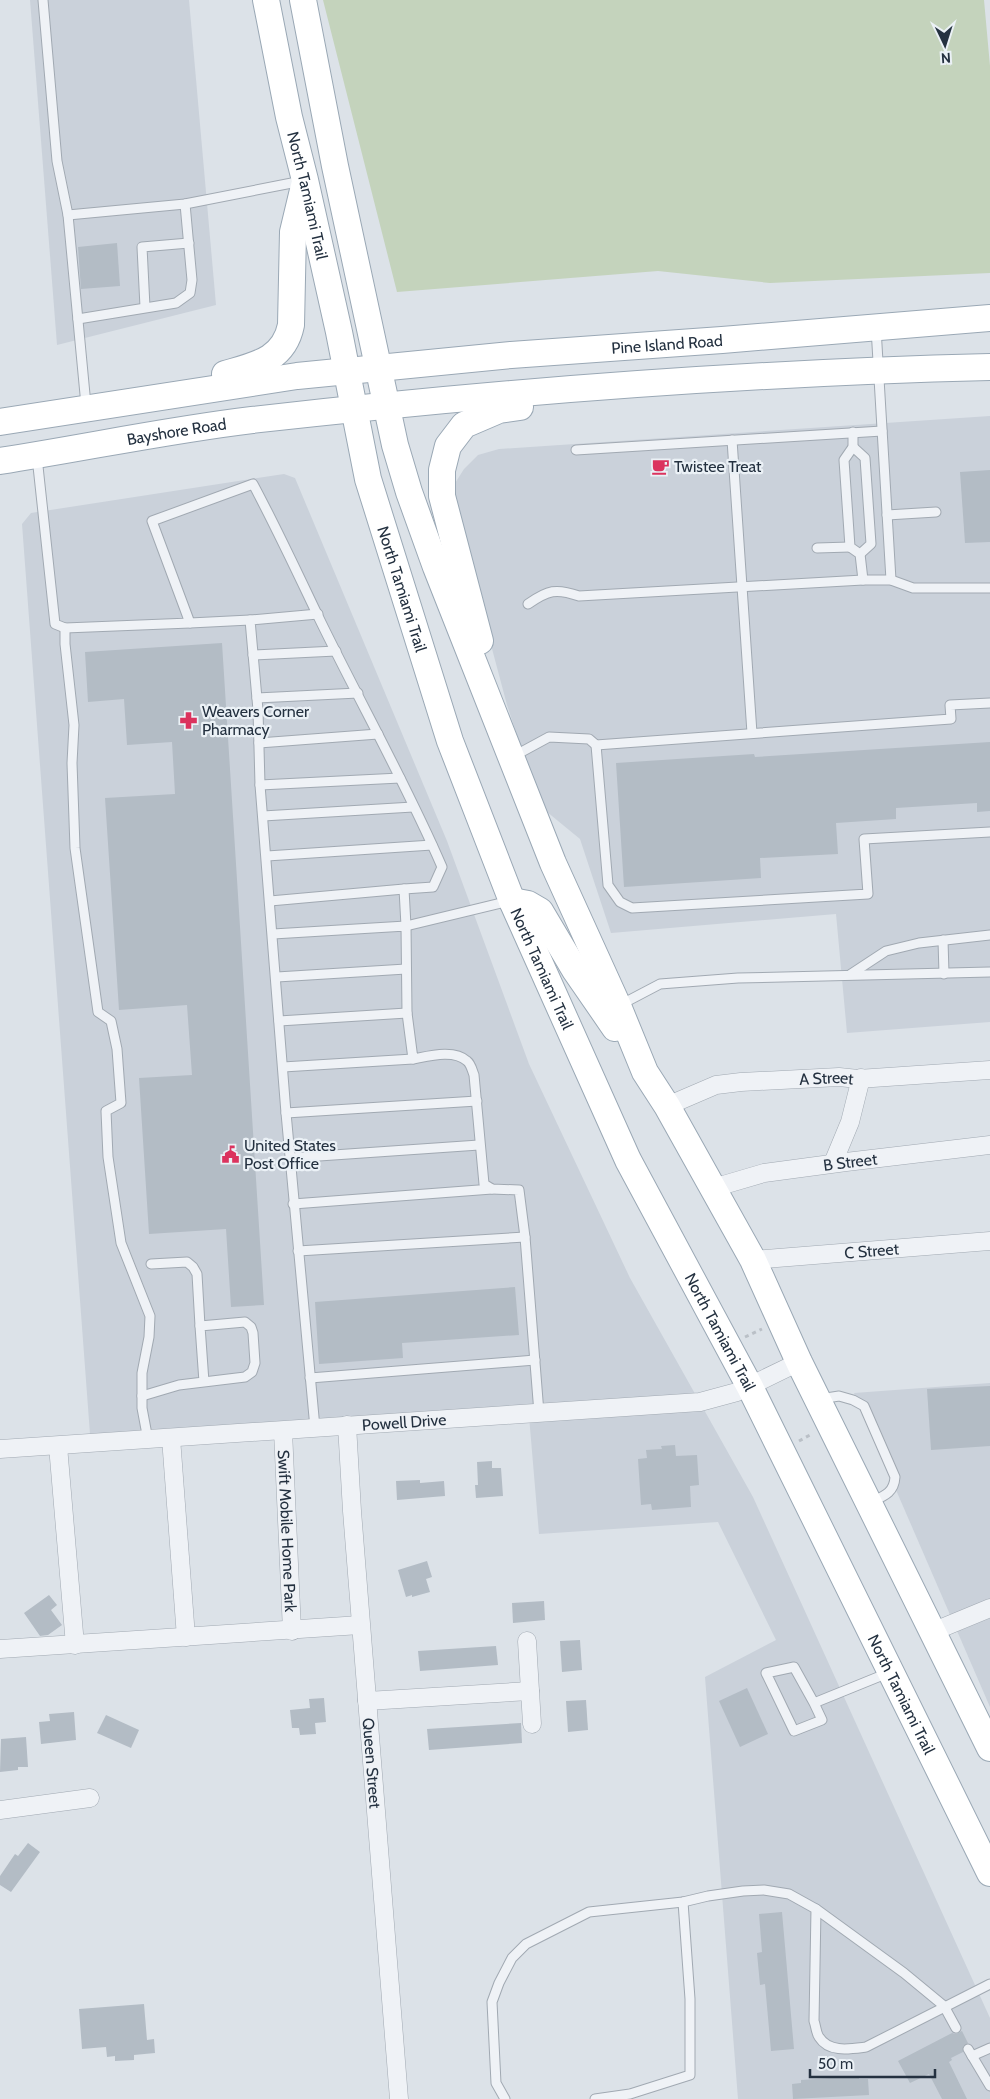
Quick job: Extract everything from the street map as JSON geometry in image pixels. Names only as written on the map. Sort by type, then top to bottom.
[{"type":"main road","name":"North Tamiami Trail","points":[[266,0],[289,117],[305,180],[368,480],[450,741],[512,901],[628,1160],[750,1386],[990,1873]]},
{"type":"main road","name":"North Tamiami Trail","points":[[303,0],[335,166],[386,407],[409,492],[436,567],[554,863],[618,1006],[645,1072],[667,1106],[753,1260],[799,1362],[990,1748]]},
{"type":"main road","points":[[129,401],[257,364],[280,350],[288,338],[290,325],[292,232],[305,180]]},
{"type":"main road","name":"Pine Island Road","points":[[345,372],[511,355],[990,318]]},
{"type":"main road","points":[[354,410],[643,384],[877,370],[990,367]]},
{"type":"main road","points":[[0,422],[297,376],[345,372]]},
{"type":"main road","points":[[511,757],[442,496],[442,470],[448,446],[464,425],[498,410],[562,402],[643,384]]},
{"type":"main road","name":"Bayshore Road","points":[[0,461],[250,421],[354,410]]},
{"type":"main road","points":[[512,901],[528,904],[540,911],[575,970],[645,1072]]},
{"type":"street","name":"A Street","points":[[667,1106],[716,1085],[770,1080],[861,1078],[990,1070]]},
{"type":"street","points":[[833,1163],[850,1122],[861,1078]]},
{"type":"street","name":"B Street","points":[[713,1188],[764,1174],[833,1163],[990,1145]]},
{"type":"street","name":"C Street","points":[[753,1260],[990,1241]]},
{"type":"street","name":"Powell Drive","points":[[0,1449],[700,1402],[750,1386],[799,1362]]},
{"type":"street","name":"Queen Street","points":[[347,1425],[360,1625],[399,2099]]},
{"type":"street","name":"Swift Mobile Home Park","points":[[283,1431],[292,1631]]},
{"type":"street","points":[[171,1438],[186,1638]]},
{"type":"street","points":[[58,1446],[75,1645]]},
{"type":"street","points":[[932,1632],[990,1608]]},
{"type":"street","name":"Swift Mobile Home Park","points":[[0,1649],[360,1625]]},
{"type":"street","points":[[527,1641],[532,1724]]},
{"type":"street","points":[[367,1701],[530,1691]]},
{"type":"street","points":[[0,1810],[90,1798]]},
{"type":"lane","points":[[43,0],[57,161],[68,215],[86,408]]},
{"type":"lane","points":[[68,215],[185,204],[305,180]]},
{"type":"lane","points":[[78,319],[176,302],[190,293],[192,280],[185,204]]},
{"type":"lane","points":[[145,308],[142,247],[189,243]]},
{"type":"lane","points":[[876,328],[891,580]]},
{"type":"lane","points":[[576,450],[882,431]]},
{"type":"lane","points":[[850,547],[844,460],[853,447],[853,432]]},
{"type":"lane","points":[[732,440],[752,733]]},
{"type":"lane","points":[[853,447],[865,458],[871,544],[860,554]]},
{"type":"lane","points":[[37,455],[55,624],[65,628],[250,620],[318,614]]},
{"type":"lane","points":[[190,623],[152,521],[253,484],[287,547],[442,867],[433,887],[270,901]]},
{"type":"lane","points":[[887,515],[936,512]]},
{"type":"lane","points":[[817,548],[850,547],[860,554],[863,580]]},
{"type":"lane","points":[[528,604],[543,594],[560,589],[579,596],[863,580],[891,580],[913,588],[990,588]]},
{"type":"lane","points":[[250,620],[257,698],[260,785],[277,976],[286,1113],[315,1428]]},
{"type":"lane","points":[[65,628],[74,726],[72,763],[75,848],[98,1012],[111,1021],[117,1049],[121,1103],[106,1111],[108,1157],[121,1244],[150,1316],[149,1338],[142,1373],[142,1408],[148,1440]]},
{"type":"lane","points":[[253,655],[336,651]]},
{"type":"lane","points":[[257,698],[358,692]]},
{"type":"lane","points":[[596,745],[951,719],[950,704],[990,702]]},
{"type":"lane","points":[[259,743],[378,734]]},
{"type":"lane","points":[[511,757],[549,737],[589,739],[596,745],[608,886],[620,902],[632,908],[868,894],[864,839],[990,832]]},
{"type":"lane","points":[[260,785],[400,778]]},
{"type":"lane","points":[[263,816],[413,807]]},
{"type":"lane","points":[[267,856],[432,845]]},
{"type":"lane","points":[[404,890],[407,1013],[413,1058]]},
{"type":"lane","points":[[273,934],[406,926],[512,901]]},
{"type":"lane","points":[[850,975],[886,951],[919,943],[990,935]]},
{"type":"lane","points":[[943,940],[944,974]]},
{"type":"lane","points":[[277,976],[406,969]]},
{"type":"lane","points":[[618,1006],[660,984],[738,978],[990,972]]},
{"type":"lane","points":[[280,1021],[407,1013]]},
{"type":"lane","points":[[283,1066],[458,1055],[469,1062],[474,1075],[479,1146],[484,1184],[492,1189]]},
{"type":"lane","points":[[286,1113],[477,1100]]},
{"type":"lane","points":[[290,1158],[479,1146]]},
{"type":"lane","points":[[294,1204],[492,1189],[518,1190],[525,1237],[539,1413]]},
{"type":"lane","points":[[298,1251],[525,1237]]},
{"type":"lane","points":[[151,1264],[187,1262],[193,1266],[197,1274],[204,1382]]},
{"type":"lane","points":[[142,1396],[179,1385],[245,1377],[252,1372],[255,1364],[251,1327],[245,1322],[200,1326]]},
{"type":"lane","points":[[310,1378],[535,1360]]},
{"type":"lane","points":[[818,1400],[830,1396],[839,1396],[854,1400],[864,1406],[895,1477],[895,1485],[887,1495],[868,1503]]},
{"type":"lane","points":[[794,1667],[814,1703],[822,1720],[794,1731],[766,1673],[794,1667]]},
{"type":"lane","points":[[814,1703],[890,1672]]},
{"type":"lane","points":[[505,2099],[496,2083],[492,2002],[499,1983],[512,1958],[526,1944],[589,1912],[683,1902],[708,1896],[764,1890],[788,1894],[816,1909],[904,1973],[944,2006],[956,2028]]},
{"type":"lane","points":[[595,2099],[630,2094],[690,2075],[690,1999],[683,1902]]},
{"type":"lane","points":[[816,1909],[814,2021],[818,2037],[829,2047],[845,2050],[866,2047],[990,1984]]},
{"type":"lane","points":[[990,2048],[970,2053],[990,2086]]},
{"type":"path","points":[[745,1337],[765,1328]]},
{"type":"shaded area","points":[[30,0],[189,0],[216,305],[57,345]]},
{"type":"shaded area","points":[[990,416],[990,1022],[847,1033],[836,914],[611,933],[580,839],[541,807],[507,705],[451,495],[452,488],[464,469],[478,455],[499,449]]},
{"type":"shaded area","points":[[284,474],[295,478],[447,841],[529,1064],[630,1278],[753,1497],[990,2018],[990,2099],[738,2099],[705,1677],[776,1640],[718,1522],[539,1534],[529,1416],[346,1417],[90,1434],[22,524],[31,513]]},
{"type":"shaded area","points":[[990,1383],[990,1707],[854,1393]]},
{"type":"green space","points":[[323,0],[984,0],[990,66],[990,273],[770,283],[658,271],[397,292]]},
{"type":"building","points":[[117,243],[120,286],[81,289],[78,247]]},
{"type":"building","points":[[990,470],[990,542],[965,543],[960,472]]},
{"type":"building","points":[[222,643],[264,1305],[231,1307],[226,1229],[149,1234],[139,1078],[192,1075],[187,1005],[119,1010],[105,798],[175,794],[172,742],[127,745],[124,699],[88,702],[85,652]]},
{"type":"building","points":[[990,742],[990,811],[977,812],[977,803],[896,808],[896,819],[836,823],[838,854],[760,858],[761,878],[624,887],[616,763],[754,754],[755,757]]},
{"type":"building","points":[[515,1287],[519,1335],[402,1343],[403,1358],[319,1364],[315,1302]]},
{"type":"building","points":[[990,1386],[990,1446],[931,1450],[927,1389]]},
{"type":"building","points":[[675,1445],[676,1456],[697,1455],[699,1485],[690,1486],[691,1507],[652,1510],[651,1504],[641,1505],[638,1459],[647,1458],[646,1450],[662,1449],[661,1446]]},
{"type":"building","points":[[492,1461],[492,1468],[501,1468],[503,1496],[476,1498],[475,1485],[478,1485],[477,1462]]},
{"type":"building","points":[[420,1480],[420,1483],[444,1481],[445,1496],[397,1500],[396,1481]]},
{"type":"building","points":[[427,1561],[432,1577],[426,1579],[430,1592],[406,1597],[398,1570]]},
{"type":"building","points":[[49,1595],[57,1605],[51,1610],[62,1625],[48,1635],[40,1636],[24,1613]]},
{"type":"building","points":[[544,1601],[545,1620],[513,1623],[512,1603]]},
{"type":"building","points":[[580,1640],[582,1670],[562,1672],[560,1641]]},
{"type":"building","points":[[496,1646],[498,1665],[420,1671],[418,1651]]},
{"type":"building","points":[[747,1688],[768,1734],[740,1747],[719,1701]]},
{"type":"building","points":[[324,1698],[326,1722],[315,1723],[316,1734],[300,1735],[299,1728],[292,1728],[290,1710],[310,1708],[309,1699]]},
{"type":"building","points":[[586,1700],[588,1730],[568,1732],[566,1701]]},
{"type":"building","points":[[74,1712],[76,1740],[41,1744],[39,1722],[50,1721],[49,1714]]},
{"type":"building","points":[[106,1715],[139,1730],[131,1748],[97,1733]]},
{"type":"building","points":[[521,1723],[522,1743],[429,1750],[427,1729]]},
{"type":"building","points":[[26,1737],[28,1767],[18,1767],[18,1770],[0,1772],[1,1739]]},
{"type":"building","points":[[28,1843],[40,1852],[11,1892],[0,1885],[0,1876],[15,1854],[18,1856]]},
{"type":"building","points":[[782,1912],[794,2049],[771,2051],[765,1984],[760,1985],[757,1953],[762,1952],[759,1914]]},
{"type":"building","points":[[144,2004],[147,2040],[154,2039],[155,2053],[134,2055],[134,2060],[115,2061],[115,2056],[107,2057],[106,2047],[82,2049],[79,2009]]},
{"type":"building","points":[[962,2031],[968,2043],[963,2046],[963,2052],[951,2058],[952,2060],[949,2062],[967,2099],[942,2099],[929,2074],[910,2083],[898,2061],[952,2033],[956,2034]]},
{"type":"building","points":[[859,2076],[859,2079],[868,2079],[869,2095],[793,2099],[792,2084],[801,2083],[801,2080]]},
{"type":"place","name":"Twistee Treat","points":[[660,466]]},
{"type":"place","name":"Weavers Corner Pharmacy","points":[[188,720]]},
{"type":"place","name":"United States Post Office","points":[[230,1154]]}]
